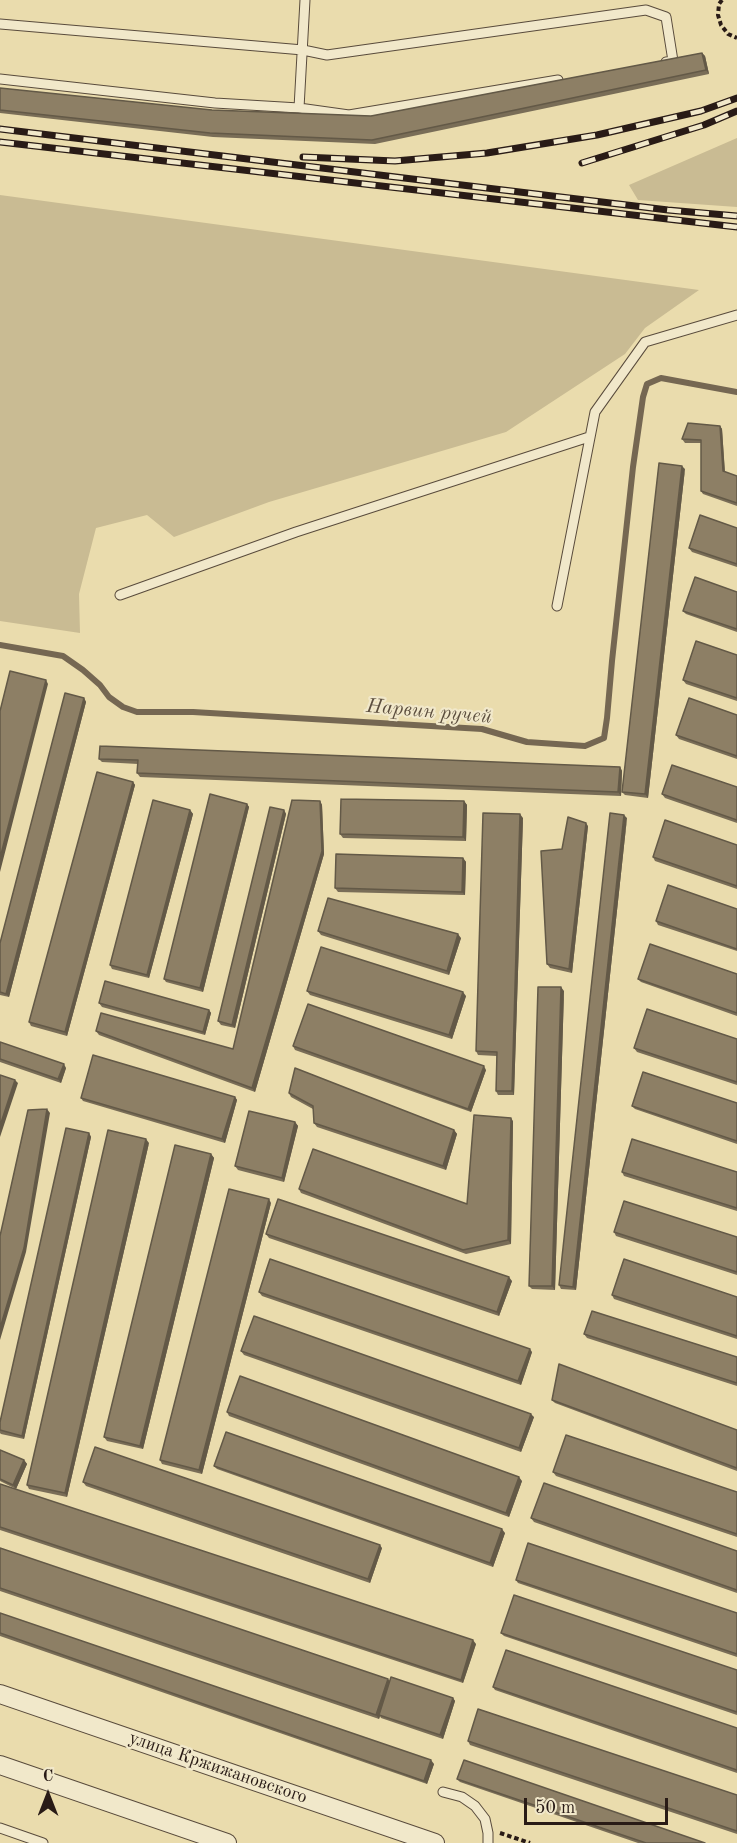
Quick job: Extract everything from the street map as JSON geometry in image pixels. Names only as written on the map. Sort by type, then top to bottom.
[{"type":"street","name":"улица Кржижановского","points":[[0,1694],[435,1843]]},
{"type":"street","points":[[0,1765],[227,1843]]},
{"type":"lane","points":[[299,108],[305,0]]},
{"type":"lane","points":[[0,24],[327,55],[646,10],[666,17],[674,61],[662,63]]},
{"type":"lane","points":[[0,79],[215,103],[299,108],[349,115],[569,78]]},
{"type":"lane","points":[[557,606],[595,411],[645,342],[737,315]]},
{"type":"lane","points":[[120,595],[296,532],[589,437]]},
{"type":"lane","points":[[443,1792],[462,1797],[475,1806],[485,1819],[488,1843]]},
{"type":"lane","points":[[0,1828],[43,1843]]},
{"type":"path","points":[[722,0],[719,4],[718,15],[721,25],[728,34],[737,39]]},
{"type":"path","points":[[488,1833],[504,1834],[530,1843]]},
{"type":"shaded area","points":[[737,138],[737,207],[638,200],[629,185]]},
{"type":"shaded area","points":[[0,195],[699,290],[645,328],[625,354],[506,432],[269,502],[174,537],[147,515],[96,528],[79,594],[80,633],[0,621]]},
{"type":"building","points":[[702,53],[706,70],[372,140],[210,133],[0,110],[0,88],[212,110],[371,116]]},
{"type":"building","points":[[688,423],[720,426],[723,471],[737,476],[737,503],[701,491],[701,440],[682,439]]},
{"type":"building","points":[[659,463],[682,466],[645,794],[622,792]]},
{"type":"building","points":[[700,515],[737,528],[737,564],[689,548]]},
{"type":"building","points":[[695,577],[737,592],[737,629],[683,611]]},
{"type":"building","points":[[696,641],[737,655],[737,698],[683,680]]},
{"type":"building","points":[[10,671],[46,680],[0,858],[0,711]]},
{"type":"building","points":[[65,693],[84,698],[6,994],[0,992],[0,943]]},
{"type":"building","points":[[689,698],[737,715],[737,756],[676,735]]},
{"type":"building","points":[[100,746],[620,767],[618,792],[137,773],[138,760],[99,759]]},
{"type":"building","points":[[672,765],[737,787],[737,820],[662,794]]},
{"type":"building","points":[[97,772],[133,782],[65,1032],[29,1022]]},
{"type":"building","points":[[210,794],[247,804],[200,988],[164,979]]},
{"type":"building","points":[[341,799],[464,801],[463,837],[340,834]]},
{"type":"building","points":[[153,800],[190,810],[147,975],[110,965]]},
{"type":"building","points":[[292,800],[320,801],[322,851],[252,1088],[96,1031],[101,1013],[233,1049]]},
{"type":"building","points":[[270,807],[284,810],[232,1025],[218,1021]]},
{"type":"building","points":[[483,813],[520,814],[512,1091],[496,1091],[497,1052],[476,1051]]},
{"type":"building","points":[[610,813],[624,815],[573,1287],[559,1285]]},
{"type":"building","points":[[568,817],[586,823],[569,969],[547,964],[541,851],[562,849]]},
{"type":"building","points":[[665,820],[737,845],[737,886],[653,857]]},
{"type":"building","points":[[336,854],[463,858],[462,892],[335,888]]},
{"type":"building","points":[[668,885],[737,909],[737,949],[656,921]]},
{"type":"building","points":[[328,898],[458,934],[447,971],[318,931]]},
{"type":"building","points":[[650,944],[737,974],[737,1013],[638,979]]},
{"type":"building","points":[[321,947],[463,992],[449,1035],[307,991]]},
{"type":"building","points":[[105,981],[209,1010],[203,1032],[99,1003]]},
{"type":"building","points":[[538,987],[561,987],[552,1286],[529,1286]]},
{"type":"building","points":[[308,1004],[484,1066],[468,1109],[293,1046]]},
{"type":"building","points":[[647,1009],[737,1039],[737,1082],[634,1048]]},
{"type":"building","points":[[0,1042],[64,1064],[58,1079],[0,1059]]},
{"type":"building","points":[[93,1055],[235,1097],[222,1139],[81,1098]]},
{"type":"building","points":[[295,1068],[454,1130],[443,1166],[314,1123],[313,1106],[289,1093]]},
{"type":"building","points":[[643,1072],[737,1103],[737,1141],[632,1106]]},
{"type":"building","points":[[0,1075],[15,1080],[0,1126]]},
{"type":"building","points":[[47,1109],[24,1248],[0,1328],[0,1236],[28,1110]]},
{"type":"building","points":[[249,1111],[295,1122],[282,1178],[235,1166]]},
{"type":"building","points":[[474,1115],[511,1118],[508,1240],[463,1250],[299,1189],[313,1149],[467,1204]]},
{"type":"building","points":[[66,1128],[89,1133],[22,1436],[0,1430],[0,1422]]},
{"type":"building","points":[[108,1130],[146,1139],[65,1493],[27,1485]]},
{"type":"building","points":[[632,1139],[737,1172],[737,1208],[622,1172]]},
{"type":"building","points":[[175,1145],[211,1154],[140,1446],[104,1437]]},
{"type":"building","points":[[229,1189],[269,1199],[199,1470],[160,1460]]},
{"type":"building","points":[[278,1199],[509,1277],[497,1312],[266,1234]]},
{"type":"building","points":[[624,1201],[737,1237],[737,1272],[614,1232]]},
{"type":"building","points":[[270,1259],[530,1349],[518,1381],[259,1292]]},
{"type":"building","points":[[624,1259],[737,1297],[737,1336],[612,1295]]},
{"type":"building","points":[[592,1311],[737,1357],[737,1383],[584,1334]]},
{"type":"building","points":[[254,1316],[531,1414],[519,1448],[241,1351]]},
{"type":"building","points":[[559,1364],[737,1430],[737,1468],[552,1400]]},
{"type":"building","points":[[240,1376],[519,1477],[506,1513],[227,1412]]},
{"type":"building","points":[[226,1432],[502,1529],[490,1563],[214,1466]]},
{"type":"building","points":[[566,1435],[737,1492],[737,1534],[553,1472]]},
{"type":"building","points":[[95,1447],[380,1545],[368,1579],[83,1482]]},
{"type":"building","points":[[0,1450],[24,1460],[13,1485],[0,1479]]},
{"type":"building","points":[[544,1483],[737,1551],[737,1590],[531,1518]]},
{"type":"building","points":[[0,1484],[473,1640],[461,1680],[0,1527]]},
{"type":"building","points":[[528,1543],[737,1613],[737,1654],[516,1580]]},
{"type":"building","points":[[0,1548],[388,1679],[376,1715],[0,1588]]},
{"type":"building","points":[[514,1595],[737,1670],[737,1712],[501,1633]]},
{"type":"building","points":[[0,1613],[431,1760],[424,1781],[0,1633]]},
{"type":"building","points":[[506,1650],[737,1728],[737,1770],[493,1687]]},
{"type":"building","points":[[391,1677],[453,1698],[440,1735],[379,1715]]},
{"type":"building","points":[[478,1709],[737,1795],[737,1831],[468,1741]]},
{"type":"building","points":[[464,1760],[705,1843],[646,1843],[457,1779]]},
{"type":"waterway","name":"Нарвин ручей","points":[[0,645],[63,656],[100,685],[109,697],[123,707],[137,712],[193,712],[482,729],[527,742],[585,746],[604,738],[633,467],[647,384],[661,378],[737,392]]},
{"type":"railway","points":[[303,157],[395,161],[487,153],[597,135],[701,111],[737,98]]},
{"type":"railway","points":[[582,163],[704,125],[737,111]]},
{"type":"railway","points":[[0,129],[668,210],[737,216]]},
{"type":"railway","points":[[0,142],[737,227]]}]
